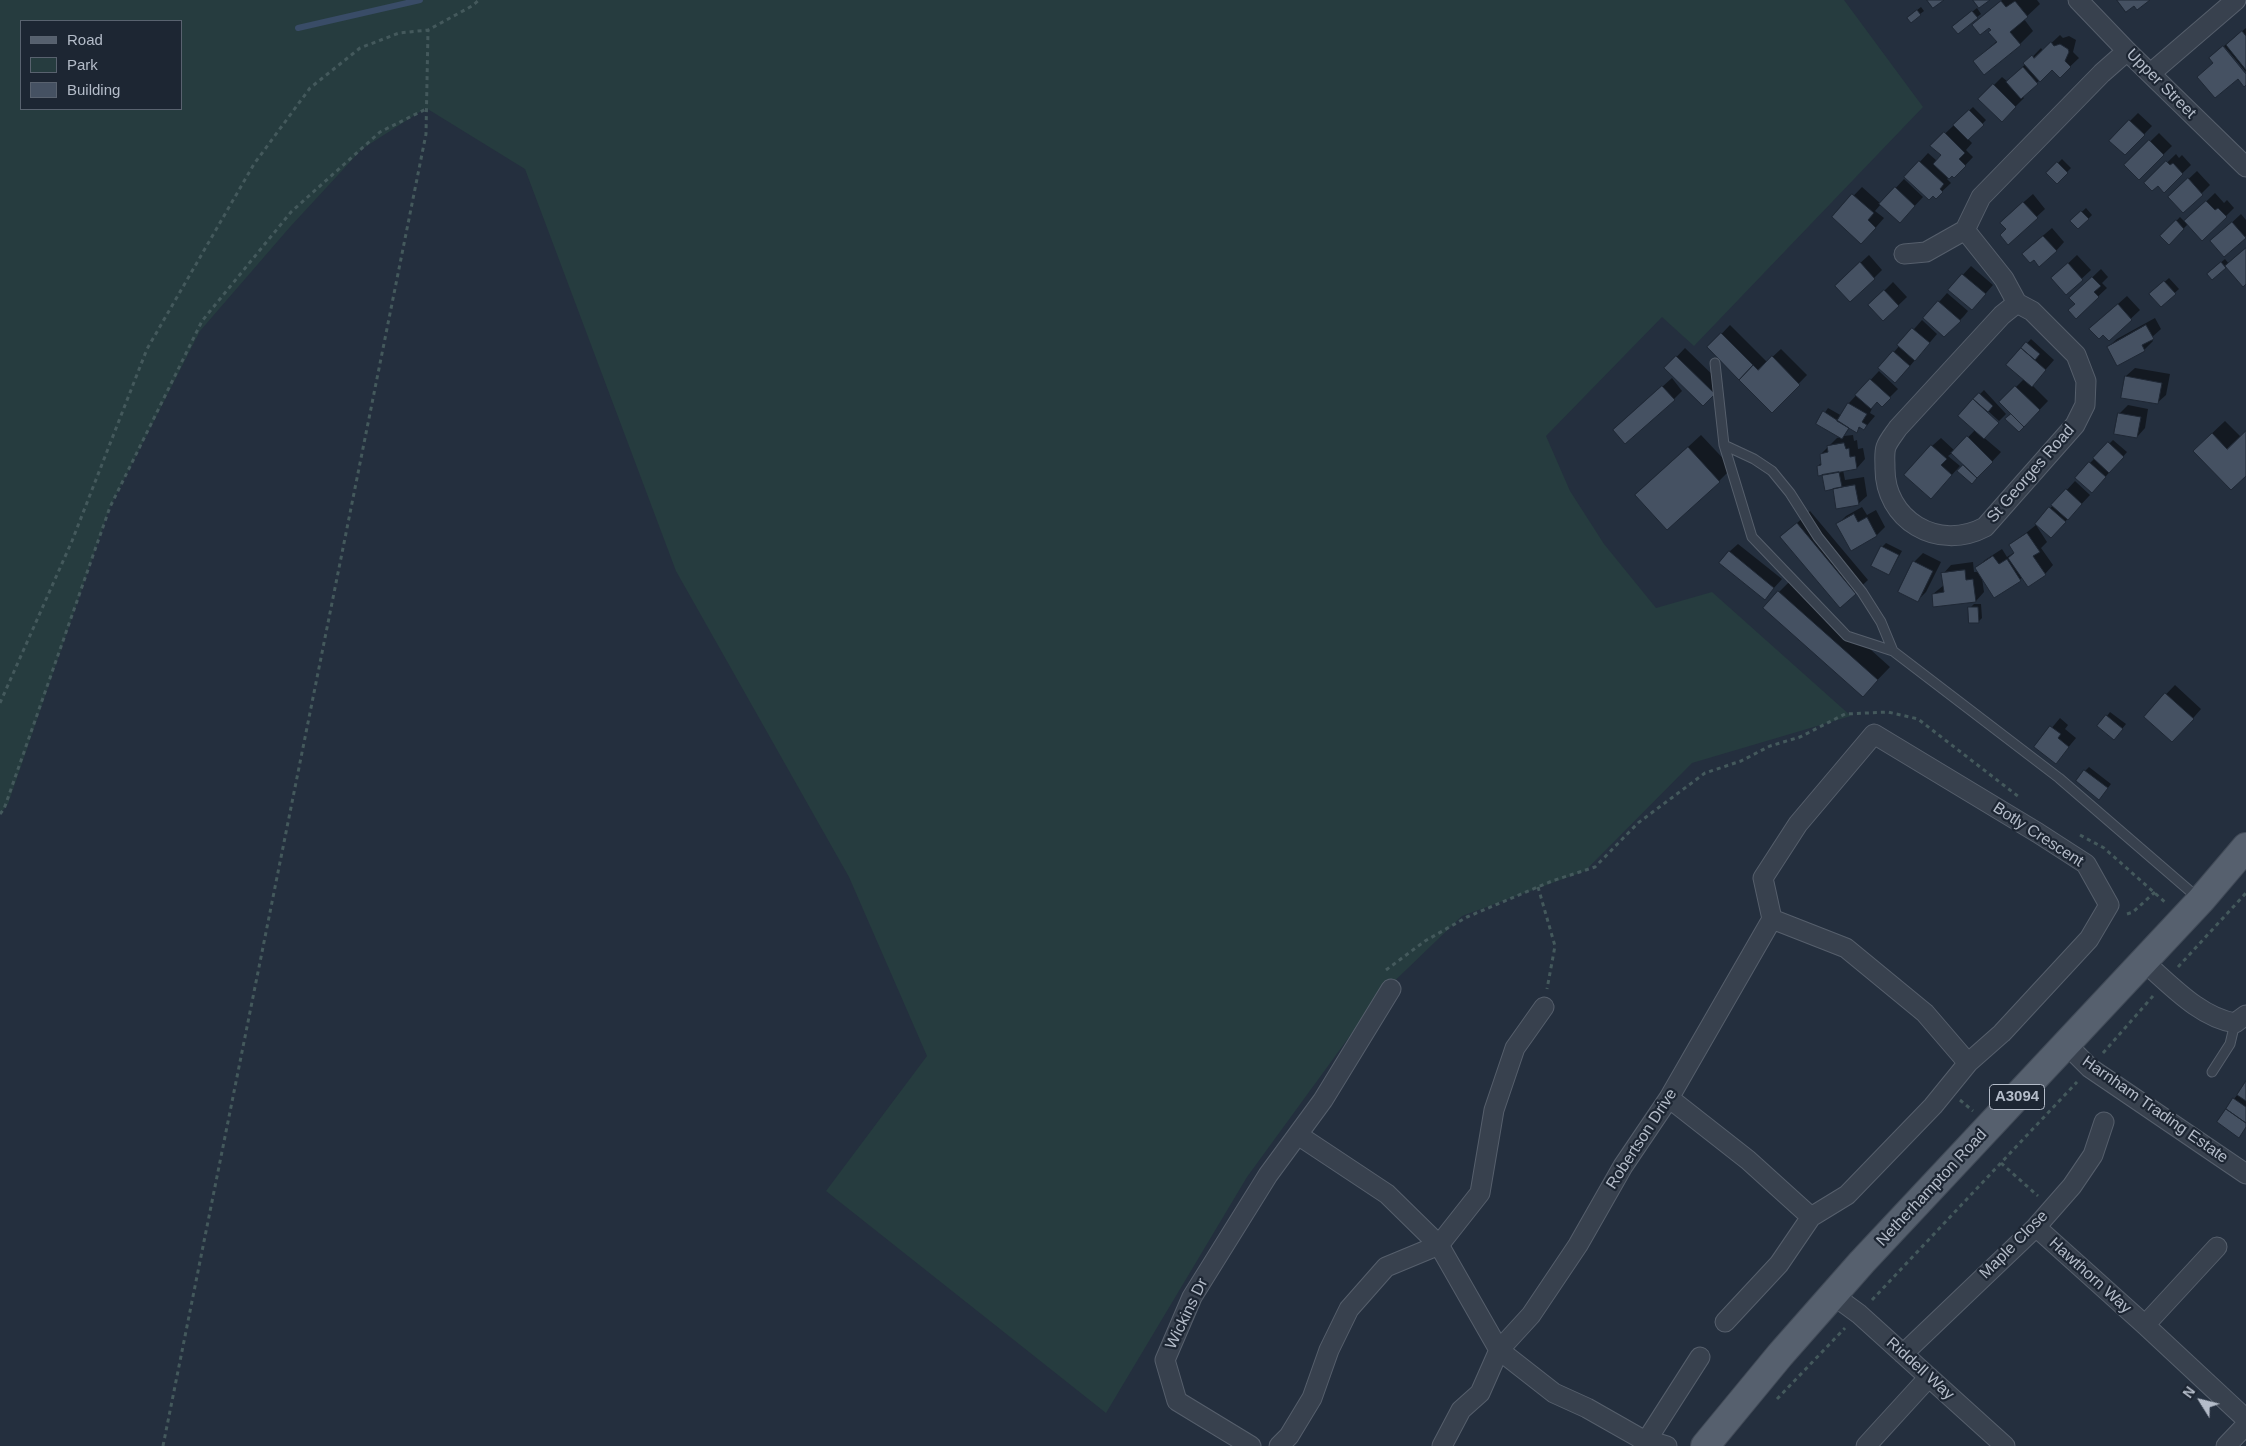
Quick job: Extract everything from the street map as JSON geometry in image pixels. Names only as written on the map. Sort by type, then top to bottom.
[{"type":"main road","name":"Netherhampton Road","points":[[1705,1446],[1833,1294],[2201,900],[2246,847]]},
{"type":"street","name":"Upper Street","points":[[2078,0],[2127,51],[2246,167]]},
{"type":"street","points":[[2151,73],[2236,0]]},
{"type":"street","points":[[1904,254],[1926,252],[1965,230],[1981,197],[2102,73],[2127,51]]},
{"type":"street","name":"St Georges Road","points":[[1965,230],[2004,279],[2017,303],[2032,311],[2076,355],[2086,381],[2085,405],[2075,425],[1985,527],[1973,533],[1959,536],[1925,531],[1909,521],[1896,508],[1887,491],[1884,476],[1886,447],[1898,428],[2002,315],[2017,303]]},
{"type":"street","name":"Botly Crescent","points":[[1772,919],[1764,878],[1798,824],[1874,734],[2086,864],[2109,906],[2089,939],[2002,1033],[1968,1063],[1847,1195],[1811,1217]]},
{"type":"street","points":[[1772,919],[1846,948],[1925,1013],[1968,1063]]},
{"type":"street","name":"Robertson Drive","points":[[1442,1446],[1461,1410],[1480,1393],[1499,1350],[1531,1315],[1578,1245],[1623,1166],[1669,1098],[1772,919]]},
{"type":"street","points":[[2143,961],[2201,1009],[2220,1020],[2240,1019]]},
{"type":"street","name":"Wickins Dr","points":[[1251,1446],[1177,1401],[1165,1360],[1192,1297],[1268,1175],[1323,1100],[1391,988]]},
{"type":"street","points":[[1279,1446],[1289,1436],[1312,1398],[1329,1350],[1349,1309],[1386,1267],[1439,1246],[1480,1193],[1494,1110],[1515,1048],[1544,1006]]},
{"type":"street","name":"Harnham Trading Estate","points":[[2066,1044],[2090,1068],[2246,1174]]},
{"type":"street","points":[[1669,1098],[1748,1160],[1811,1217],[1779,1264],[1725,1322]]},
{"type":"street","name":"Maple Close","points":[[1903,1354],[2036,1227],[2072,1186],[2093,1154],[2104,1122]]},
{"type":"street","points":[[1298,1135],[1387,1194],[1439,1246],[1499,1350],[1554,1393],[1645,1443],[1666,1446]]},
{"type":"street","name":"Hawthorn Way","points":[[2036,1227],[2145,1325],[2246,1420]]},
{"type":"street","name":"Hawthorn Way","points":[[2145,1325],[2217,1247]]},
{"type":"street","name":"Riddell Way","points":[[1833,1294],[1859,1314],[2004,1446]]},
{"type":"street","points":[[1645,1443],[1700,1357]]},
{"type":"street","points":[[1866,1446],[1892,1429],[1929,1377]]},
{"type":"street","points":[[2226,1446],[2246,1425]]},
{"type":"lane","points":[[1715,363],[1724,445],[1752,537],[1847,636],[1893,651],[2059,778],[2201,900]]},
{"type":"lane","points":[[1724,445],[1754,459],[1772,471],[1790,493],[1818,537],[1862,592],[1881,622],[1893,651]]},
{"type":"lane","points":[[2212,1072],[2230,1044],[2240,1019]]},
{"type":"path","points":[[0,703],[72,541],[147,349],[254,164],[310,88],[360,48],[399,33],[428,30],[472,6],[479,0]]},
{"type":"path","points":[[163,1446],[426,134],[428,30]]},
{"type":"path","points":[[0,814],[4,809],[110,507],[202,321],[291,212],[380,132],[426,109]]},
{"type":"path","points":[[1538,887],[1556,946],[1544,1006]]},
{"type":"path","points":[[1774,1403],[2090,1068],[2166,980],[2246,893]]},
{"type":"path","points":[[1947,1088],[1990,1126]]},
{"type":"path","points":[[2001,1163],[2051,1208]]},
{"type":"green space","points":[[0,0],[1844,0],[1923,107],[1694,346],[1662,317],[1546,436],[1570,491],[1604,544],[1656,608],[1712,592],[1851,716],[1692,763],[1585,871],[1462,916],[1379,996],[1247,1177],[1106,1413],[826,1191],[927,1056],[849,877],[676,571],[525,169],[426,108],[362,149],[290,227],[200,331],[110,507],[8,804],[0,814]]},
{"type":"building","points":[[1927,0],[1944,0],[1933,8]]},
{"type":"building","points":[[1973,0],[1990,0],[1979,8]]},
{"type":"building","points":[[2117,0],[2150,0],[2137,10],[2134,6],[2126,12]]},
{"type":"building","points":[[2001,1],[2006,7],[2015,1],[2028,17],[2010,32],[2021,45],[1984,75],[1973,61],[1997,42],[1988,32],[1991,30],[1989,28],[1980,35],[1972,25]]},
{"type":"building","points":[[1917,10],[1921,15],[1911,23],[1907,18]]},
{"type":"building","points":[[1972,11],[1978,18],[1958,34],[1952,27]]},
{"type":"building","points":[[2242,31],[2246,36],[2246,70],[2226,45]]},
{"type":"building","points":[[2051,42],[2054,46],[2060,44],[2068,49],[2069,52],[2065,61],[2071,67],[2060,78],[2052,70],[2040,82],[2023,63],[2032,55],[2034,58]]},
{"type":"building","points":[[2223,46],[2246,74],[2246,85],[2244,87],[2238,79],[2215,98],[2197,77],[2213,63],[2209,58]]},
{"type":"building","points":[[2023,67],[2038,84],[2021,99],[2006,82]]},
{"type":"building","points":[[1993,84],[2016,107],[2002,122],[1978,99]]},
{"type":"building","points":[[1969,110],[1984,125],[1968,140],[1953,125]]},
{"type":"building","points":[[2129,120],[2145,135],[2125,155],[2109,141]]},
{"type":"building","points":[[1944,132],[1965,153],[1959,159],[1966,166],[1954,178],[1952,176],[1949,179],[1933,164],[1941,155],[1930,146]]},
{"type":"building","points":[[2149,140],[2164,155],[2139,180],[2124,165]]},
{"type":"building","points":[[1919,161],[1944,184],[1940,189],[1943,192],[1936,199],[1933,196],[1929,200],[1904,177]]},
{"type":"building","points":[[2166,161],[2170,165],[2173,163],[2183,174],[2164,193],[2158,186],[2152,191],[2144,183]]},
{"type":"building","points":[[2057,162],[2068,173],[2057,184],[2046,173]]},
{"type":"building","points":[[2188,178],[2203,195],[2183,213],[2168,197]]},
{"type":"building","points":[[1895,187],[1915,206],[1900,223],[1879,204]]},
{"type":"building","points":[[1852,194],[1874,213],[1868,220],[1876,228],[1861,244],[1832,217]]},
{"type":"building","points":[[2206,201],[2215,210],[2218,208],[2227,217],[2202,241],[2184,221]]},
{"type":"building","points":[[2023,202],[2038,218],[2008,245],[2000,235],[2006,229],[2000,223]]},
{"type":"building","points":[[2081,211],[2089,219],[2078,229],[2070,221]]},
{"type":"building","points":[[2176,220],[2184,229],[2169,245],[2160,236]]},
{"type":"building","points":[[2232,222],[2246,238],[2224,257],[2210,241]]},
{"type":"building","points":[[2043,236],[2057,251],[2039,267],[2034,260],[2030,263],[2022,254]]},
{"type":"building","points":[[2246,248],[2246,284],[2243,287],[2225,266]]},
{"type":"building","points":[[1860,262],[1875,279],[1850,302],[1835,286]]},
{"type":"building","points":[[2221,262],[2226,268],[2212,280],[2207,274]]},
{"type":"building","points":[[2068,263],[2083,280],[2066,295],[2051,278]]},
{"type":"building","points":[[1962,274],[1986,294],[1972,310],[1948,290]]},
{"type":"building","points":[[2092,277],[2101,286],[2094,292],[2099,297],[2076,319],[2068,310],[2075,304],[2069,298]]},
{"type":"building","points":[[2164,281],[2176,294],[2161,307],[2149,294]]},
{"type":"building","points":[[1884,290],[1899,306],[1883,321],[1868,305]]},
{"type":"building","points":[[1938,301],[1961,321],[1944,337],[1923,318]]},
{"type":"building","points":[[2118,304],[2132,320],[2109,341],[2103,335],[2099,339],[2089,329]]},
{"type":"building","points":[[2146,325],[2154,339],[2142,345],[2145,351],[2117,366],[2107,347]]},
{"type":"building","points":[[1912,328],[1930,343],[1915,361],[1897,345]]},
{"type":"building","points":[[1721,333],[1753,365],[1739,380],[1707,347]]},
{"type":"building","points":[[2026,342],[2040,354],[2035,360],[2021,348]]},
{"type":"building","points":[[2021,348],[2046,370],[2032,387],[2006,365]]},
{"type":"building","points":[[1893,351],[1910,366],[1895,383],[1878,368]]},
{"type":"building","points":[[1676,356],[1715,394],[1703,406],[1664,368]]},
{"type":"building","points":[[1772,356],[1800,385],[1772,413],[1739,380],[1753,365],[1758,370]]},
{"type":"building","points":[[2125,376],[2162,383],[2158,404],[2121,398]]},
{"type":"building","points":[[1870,379],[1891,398],[1882,407],[1877,402],[1871,409],[1855,395]]},
{"type":"building","points":[[1662,386],[1675,400],[1625,444],[1613,430]]},
{"type":"building","points":[[2015,386],[2040,410],[2024,427],[1999,402]]},
{"type":"building","points":[[1979,393],[1993,406],[1988,412],[1973,399]]},
{"type":"building","points":[[1973,399],[1999,423],[1984,439],[1958,416]]},
{"type":"building","points":[[1848,403],[1867,414],[1862,422],[1867,425],[1864,430],[1859,427],[1857,433],[1837,421]]},
{"type":"building","points":[[1823,411],[1849,428],[1842,439],[1816,424]]},
{"type":"building","points":[[2118,413],[2141,417],[2137,438],[2114,434]]},
{"type":"building","points":[[2011,414],[2024,427],[2019,432],[2005,419]]},
{"type":"building","points":[[2246,431],[2246,476],[2231,490],[2193,451],[2212,433],[2227,449]]},
{"type":"building","points":[[1967,436],[1993,462],[1977,478],[1951,453]]},
{"type":"building","points":[[2108,442],[2124,457],[2109,473],[2093,458]]},
{"type":"building","points":[[1844,443],[1846,449],[1849,448],[1850,457],[1855,456],[1857,469],[1818,476],[1817,466],[1821,465],[1820,454],[1828,452],[1827,446]]},
{"type":"building","points":[[1931,445],[1947,459],[1941,465],[1952,475],[1931,499],[1904,475]]},
{"type":"building","points":[[1688,447],[1720,482],[1667,530],[1635,495]]},
{"type":"building","points":[[2089,462],[2106,477],[2092,493],[2075,478]]},
{"type":"building","points":[[1963,465],[1977,478],[1972,484],[1957,471]]},
{"type":"building","points":[[1839,472],[1842,487],[1825,491],[1822,475]]},
{"type":"building","points":[[1855,485],[1859,505],[1836,509],[1833,489]]},
{"type":"building","points":[[2066,489],[2082,504],[2068,520],[2051,505]]},
{"type":"building","points":[[2049,507],[2066,522],[2051,538],[2035,524]]},
{"type":"building","points":[[1854,514],[1858,522],[1867,517],[1877,536],[1851,551],[1836,524]]},
{"type":"building","points":[[1797,523],[1856,594],[1840,608],[1780,537]]},
{"type":"building","points":[[2027,533],[2040,552],[2033,556],[2046,575],[2028,587],[2008,558],[2014,553],[2009,545]]},
{"type":"building","points":[[1881,546],[1899,555],[1889,575],[1871,566]]},
{"type":"building","points":[[1729,551],[1774,588],[1765,600],[1719,563]]},
{"type":"building","points":[[1993,556],[1999,564],[2007,559],[2021,581],[1994,598],[1975,568]]},
{"type":"building","points":[[1913,561],[1933,571],[1918,602],[1898,592]]},
{"type":"building","points":[[1965,570],[1966,580],[1973,579],[1976,602],[1933,607],[1932,594],[1944,592],[1941,573]]},
{"type":"building","points":[[1778,591],[1878,680],[1863,697],[1763,608]]},
{"type":"building","points":[[1968,607],[1978,607],[1979,623],[1969,623]]},
{"type":"building","points":[[2165,693],[2194,719],[2172,742],[2144,717]]},
{"type":"building","points":[[2106,715],[2123,729],[2114,740],[2097,726]]},
{"type":"building","points":[[2050,726],[2061,734],[2058,738],[2069,747],[2056,764],[2034,747]]},
{"type":"building","points":[[2084,770],[2108,788],[2099,800],[2076,781]]},
{"type":"building","points":[[2246,1081],[2246,1101],[2237,1095]]},
{"type":"building","points":[[2233,1098],[2246,1107],[2246,1123],[2226,1109]]},
{"type":"building","points":[[2226,1109],[2246,1123],[2246,1127],[2239,1138],[2217,1122]]},
{"type":"waterway","points":[[298,28],[420,0]]}]
